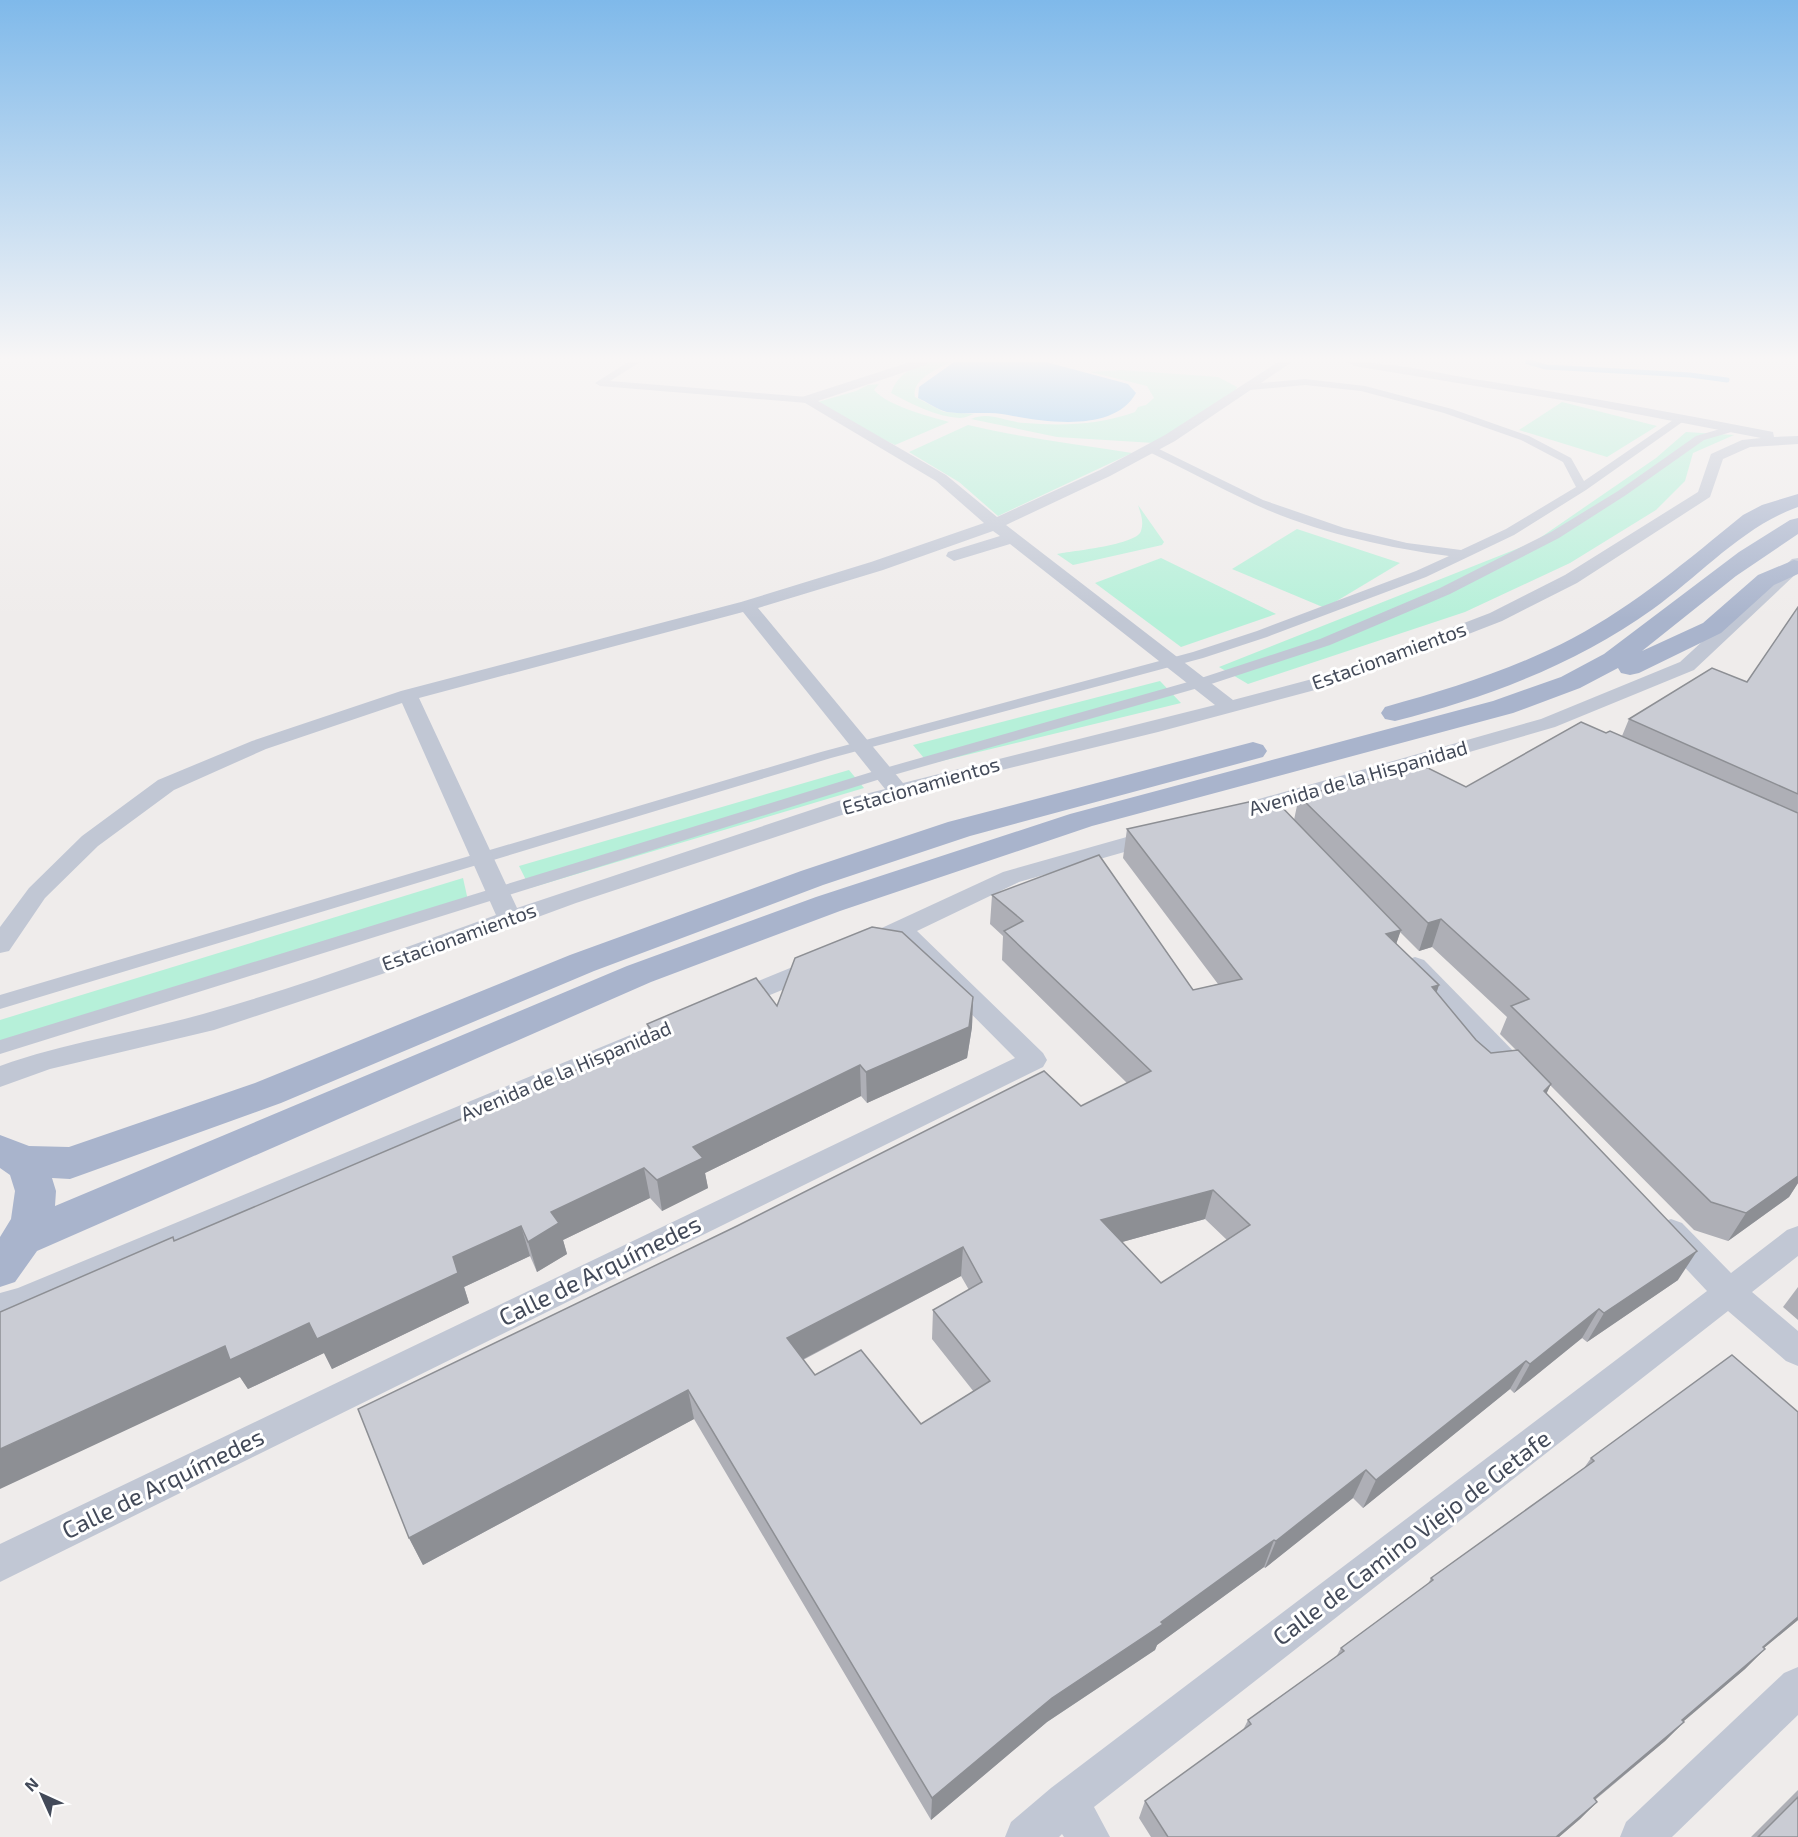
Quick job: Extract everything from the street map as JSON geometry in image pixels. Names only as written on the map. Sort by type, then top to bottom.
[{"type":"main road","points":[[12,1156],[70,1163],[268,1093],[582,963],[812,878],[948,833],[1085,794],[1435,702],[1491,683],[1560,654],[1608,629],[1647,602],[1751,520],[1798,500]]},
{"type":"main road","name":"Avenida de la Hispanidad","points":[[8,1275],[639,974],[828,904],[1081,820],[1503,708],[1591,673],[1622,654],[1674,616],[1747,557],[1798,525]]},
{"type":"main road","points":[[1550,690],[1579,691],[1712,628],[1766,580],[1796,565]]},
{"type":"main road","points":[[8,1275],[35,1208],[35,1183],[12,1156]]},
{"type":"street","points":[[891,448],[921,465],[970,500],[1012,538],[1230,707]]},
{"type":"street","points":[[1544,448],[1567,460],[1582,488]]},
{"type":"street","points":[[0,1002],[861,745],[1173,662],[1251,638],[1421,574],[1510,532],[1582,488],[1640,448]]},
{"type":"street","points":[[0,1047],[884,773],[1200,683],[1325,642],[1445,591],[1555,535],[1622,493],[1686,448]]},
{"type":"street","name":"Estacionamientos","points":[[0,1077],[45,1060],[205,1023],[835,810],[898,791],[1338,678],[1496,618],[1571,579],[1705,494],[1716,457],[1737,448]]},
{"type":"street","points":[[752,612],[996,523],[1105,473],[1151,449],[1259,502],[1340,531],[1407,548],[1462,554]]},
{"type":"street","points":[[0,945],[37,893],[90,841],[166,785],[246,767],[411,702],[752,612],[1012,538]]},
{"type":"street","name":"Avenida de la Hispanidad","points":[[1227,815],[1269,814],[1548,723],[1687,666],[1796,565]]},
{"type":"street","points":[[752,612],[898,791]]},
{"type":"street","points":[[411,702],[510,919]]},
{"type":"street","points":[[1548,723],[1575,735]]},
{"type":"street","name":"Avenida de la Hispanidad","points":[[8,1275],[841,956],[902,930],[1011,877],[1170,831]]},
{"type":"street","name":"Calle de Arquímedes","points":[[0,1563],[1034,1060],[902,930]]},
{"type":"street","points":[[1400,951],[1540,1096]]},
{"type":"street","points":[[1655,1215],[1729,1292],[1798,1351]]},
{"type":"street","name":"Calle de Camino Viejo de Getafe","points":[[1026,1837],[1066,1803],[1798,1239]]},
{"type":"street","points":[[1641,1837],[1798,1687]]},
{"type":"street","points":[[1066,1803],[1089,1837]]},
{"type":"green space","points":[[918,448],[1098,448],[1132,453],[998,516],[959,482],[909,452]]},
{"type":"green space","points":[[1577,448],[1622,448],[1607,457]]},
{"type":"green space","points":[[1668,448],[1705,448],[1693,453],[1685,481],[1656,510],[1570,563],[1465,612],[1248,684],[1219,667],[1534,542]]},
{"type":"green space","points":[[1138,505],[1164,542],[1162,545],[1073,565],[1057,554],[1116,544],[1137,536],[1142,524]]},
{"type":"green space","points":[[1297,529],[1400,563],[1325,608],[1232,569]]},
{"type":"green space","points":[[1161,558],[1276,614],[1181,647],[1095,583]]},
{"type":"green space","points":[[1160,681],[1181,703],[929,764],[913,745]]},
{"type":"green space","points":[[849,770],[864,788],[530,888],[519,866]]},
{"type":"green space","points":[[463,878],[469,905],[0,1050],[0,1020]]},
{"type":"building","points":[[1798,607],[1798,794],[1629,719],[1712,668],[1747,682]]},
{"type":"building","points":[[1581,722],[1606,733],[1610,731],[1798,813],[1798,1176],[1746,1213],[1711,1202],[1511,1006],[1529,999],[1441,919],[1428,923],[1299,796],[1424,766],[1466,787]]},
{"type":"building","points":[[1275,800],[1401,930],[1386,934],[1439,985],[1432,987],[1476,1040],[1491,1053],[1518,1050],[1551,1084],[1544,1091],[1697,1251],[1604,1313],[1599,1309],[1530,1364],[1526,1361],[1376,1480],[1366,1470],[1276,1541],[1274,1540],[1161,1622],[1163,1624],[1052,1698],[932,1798],[688,1390],[409,1538],[358,1409],[737,1226],[1044,1071],[1081,1106],[1151,1071],[1004,931],[1023,921],[992,895],[1099,855],[1193,990],[1242,979],[1127,829],[1253,801],[1257,804]],"holes":[[[1213,1190],[1250,1225],[1161,1283],[1101,1220]],[[963,1247],[982,1282],[933,1310],[990,1381],[921,1424],[861,1350],[815,1375],[787,1338]]]},
{"type":"building","points":[[872,927],[902,932],[973,997],[969,1027],[866,1072],[860,1065],[693,1147],[703,1158],[657,1180],[644,1168],[551,1212],[559,1223],[528,1242],[521,1226],[453,1257],[458,1273],[317,1339],[309,1323],[230,1360],[225,1346],[0,1449],[0,1312],[173,1237],[174,1241],[656,1036],[647,1024],[756,978],[777,1006],[795,958]]},
{"type":"building","points":[[1732,1355],[1798,1412],[1798,1617],[1763,1647],[1765,1649],[1682,1720],[1684,1722],[1594,1798],[1597,1802],[1556,1837],[1168,1837],[1145,1801],[1251,1724],[1248,1720],[1344,1651],[1341,1648],[1433,1580],[1431,1578],[1594,1461],[1591,1458]]},
{"type":"building","points":[[1798,1797],[1798,1837],[1758,1837]]}]
